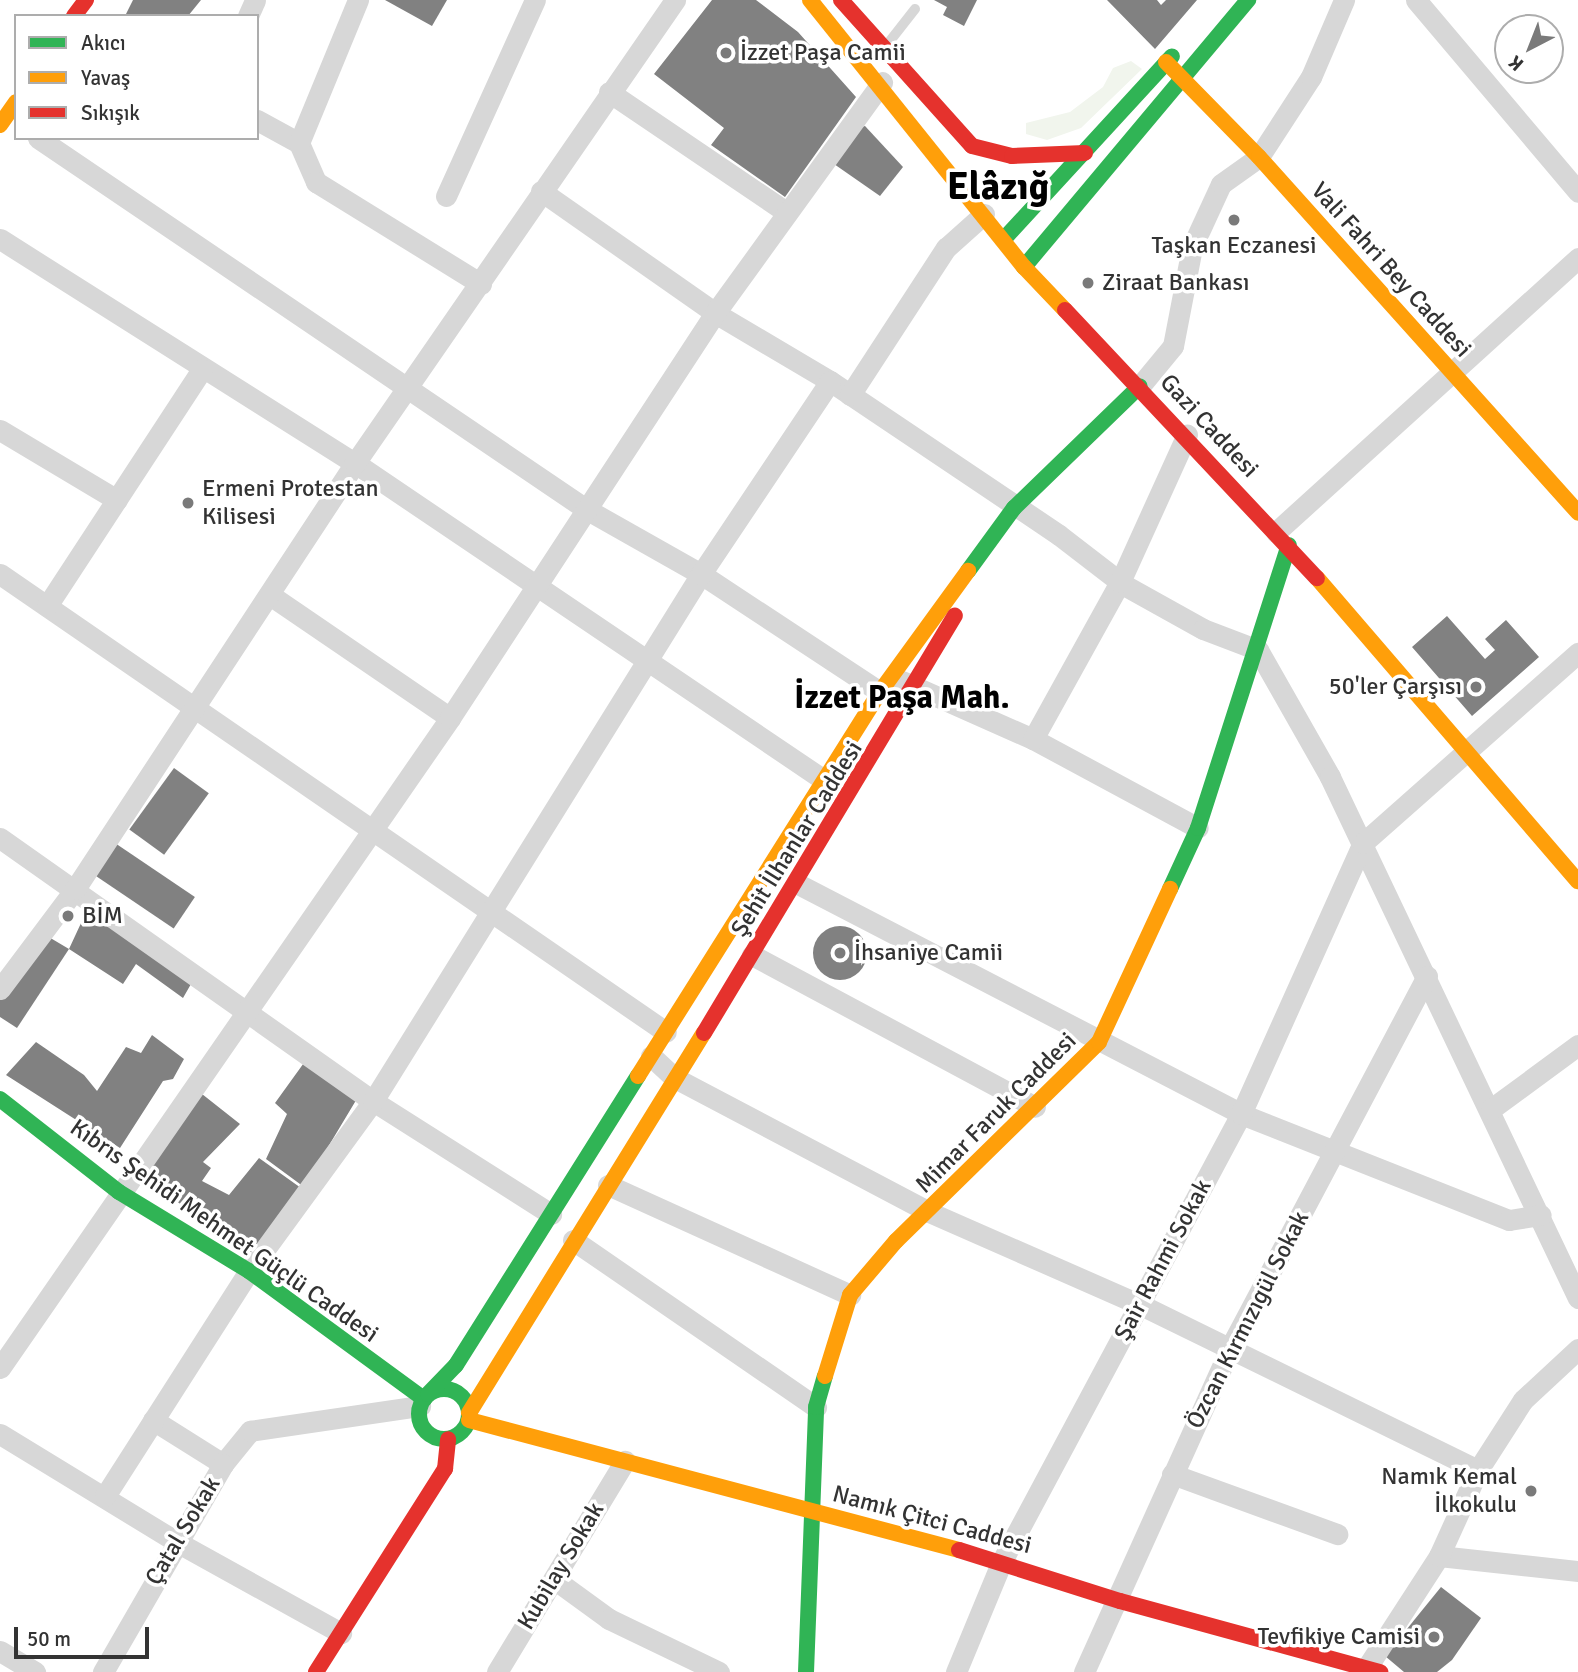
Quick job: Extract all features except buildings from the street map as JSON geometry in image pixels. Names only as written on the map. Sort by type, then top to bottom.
[{"type":"street","points":[[299,143],[358,0]]},
{"type":"street","points":[[446,196],[535,0]]},
{"type":"street","points":[[0,989],[75,889],[355,463],[675,0]]},
{"type":"street","name":"Gazi Caddesi","points":[[810,0],[882,82],[1024,267],[1187,434],[1283,538],[1578,881]]},
{"type":"street","points":[[841,0],[972,146],[1012,156],[1085,153]]},
{"type":"street","points":[[1024,267],[1181,75],[1248,0]]},
{"type":"street","points":[[1014,508],[1140,386],[1173,346],[1192,247],[1221,184],[1259,157],[1311,77],[1344,0]]},
{"type":"street","points":[[1416,0],[1578,192]]},
{"type":"street","points":[[1004,240],[1185,42]]},
{"type":"street","name":"Vali Fahri Bey Caddesi","points":[[1166,62],[1259,157],[1578,513]]},
{"type":"street","points":[[0,1368],[119,1192],[450,718],[715,313],[882,82]]},
{"type":"street","points":[[609,92],[786,212]]},
{"type":"street","points":[[259,121],[299,143],[316,182],[481,284]]},
{"type":"street","points":[[41,140],[409,386],[586,509],[886,684],[915,688],[1033,739],[1198,828]]},
{"type":"street","points":[[541,191],[715,313],[850,394],[1119,582],[1203,629],[1258,650],[1363,843],[1578,1298]]},
{"type":"street","points":[[850,394],[946,248],[984,214]]},
{"type":"street","points":[[0,239],[202,369],[355,463],[534,588],[649,660],[824,780]]},
{"type":"street","points":[[1283,538],[1453,373],[1578,258]]},
{"type":"street","points":[[47,606],[202,369]]},
{"type":"street","points":[[105,1496],[249,1271],[373,1101],[701,575],[830,381]]},
{"type":"street","points":[[0,430],[117,500]]},
{"type":"street","points":[[1033,739],[1119,582],[1187,434]]},
{"type":"street","name":"Şehit İlhanlar Caddesi","points":[[424,1400],[456,1365],[886,684],[1014,508]]},
{"type":"street","name":"Şehit İlhanlar Caddesi","points":[[469,1417],[573,1240],[798,884],[915,688],[1014,508]]},
{"type":"street","name":"Mimar Faruk Caddesi","points":[[806,1672],[815,1511],[816,1407],[850,1295],[929,1212],[1100,1042],[1198,828],[1258,650],[1283,538]]},
{"type":"street","points":[[0,574],[489,915],[666,1032]]},
{"type":"street","points":[[270,594],[450,718]]},
{"type":"street","points":[[1363,843],[1578,653]]},
{"type":"street","points":[[0,838],[373,1101],[551,1214]]},
{"type":"street","name":"Şair Rahmi Sokak","points":[[956,1672],[1002,1561],[1241,1114],[1363,843]]},
{"type":"street","points":[[798,884],[1241,1114],[1336,1149],[1509,1220],[1541,1215]]},
{"type":"street","points":[[752,955],[1035,1107]]},
{"type":"street","name":"Özcan Kırmızıgül Sokak","points":[[1084,1672],[1120,1601],[1172,1474],[1230,1348],[1427,976]]},
{"type":"street","points":[[1491,1109],[1578,1045]]},
{"type":"street","points":[[651,1056],[675,1078],[929,1212],[1139,1304],[1478,1470]]},
{"type":"street","name":"Kıbrıs Şehidi Mehmet Güçlü Caddesi","points":[[0,1099],[119,1192],[249,1271],[424,1400]]},
{"type":"street","points":[[608,1185],[850,1295]]},
{"type":"street","points":[[573,1240],[816,1407]]},
{"type":"street","points":[[1370,1670],[1438,1556],[1478,1470],[1523,1400],[1578,1349]]},
{"type":"street","points":[[316,1672],[445,1469],[448,1439],[469,1417],[453,1391],[424,1400],[420,1420],[427,1433],[448,1439]]},
{"type":"street","name":"Çatal Sokak","points":[[103,1672],[175,1541],[223,1464],[250,1431],[424,1400]]},
{"type":"street","name":"Namık Çitci Caddesi","points":[[469,1417],[1002,1561],[1120,1601],[1370,1670]]},
{"type":"street","points":[[153,1420],[223,1464]]},
{"type":"street","points":[[0,1434],[175,1541],[341,1633]]},
{"type":"street","name":"Kubilay Sokak","points":[[497,1672],[625,1461]]},
{"type":"street","points":[[1172,1474],[1337,1534]]},
{"type":"street","points":[[1438,1556],[1578,1571]]},
{"type":"street","points":[[554,1579],[609,1619],[686,1664],[719,1672]]},
{"type":"street","points":[[0,1651],[35,1672]]},
{"type":"lane","points":[[884,49],[915,9]]},
{"type":"shaded area","points":[[1131,61],[1142,69],[1081,128],[1047,140],[1026,134],[1026,123],[1070,112],[1103,87],[1113,68]]},
{"type":"traffic: fast","points":[[1024,267],[1248,0]]},
{"type":"traffic: fast","points":[[1004,239],[1172,56]]},
{"type":"traffic: fast","points":[[968,571],[1014,508],[1140,386]]},
{"type":"traffic: fast","points":[[1170,889],[1198,828],[1289,545]]},
{"type":"traffic: fast","points":[[428,1394],[456,1365],[638,1076]]},
{"type":"traffic: fast","points":[[0,1099],[119,1192],[249,1271],[424,1399]]},
{"type":"traffic: fast","points":[[806,1672],[816,1407],[825,1376]]},
{"type":"traffic: fast","points":[[444,1389],[462,1396],[469,1414],[462,1432],[444,1439],[426,1432],[419,1414],[426,1396],[444,1389]]},
{"type":"traffic: slow","points":[[810,0],[1024,267],[1065,310]]},
{"type":"traffic: slow","points":[[1166,62],[1259,157],[1578,513]]},
{"type":"traffic: slow","points":[[0,125],[14,105]]},
{"type":"traffic: slow","points":[[638,1076],[880,692],[968,571]]},
{"type":"traffic: slow","points":[[1317,578],[1578,881]]},
{"type":"traffic: slow","points":[[825,1376],[850,1295],[896,1241],[1099,1042],[1170,889]]},
{"type":"traffic: slow","points":[[469,1413],[704,1033]]},
{"type":"traffic: slow","points":[[469,1420],[959,1550]]},
{"type":"traffic: jam","points":[[76,14],[86,0]]},
{"type":"traffic: jam","points":[[841,0],[972,146],[1012,156],[1085,153]]},
{"type":"traffic: jam","points":[[1065,310],[1317,578]]},
{"type":"traffic: jam","points":[[704,1033],[955,616]]},
{"type":"traffic: jam","points":[[316,1672],[445,1469],[448,1439]]},
{"type":"traffic: jam","points":[[959,1550],[1120,1601],[1380,1672]]},
{"type":"place","name":"İzzet Paşa Camii","points":[[726,53]]},
{"type":"place","name":"Taşkan Eczanesi","points":[[1234,220]]},
{"type":"place","name":"Ziraat Bankası","points":[[1088,283]]},
{"type":"place","name":"Ermeni Protestan Kilisesi","points":[[188,503]]},
{"type":"place","name":"50'ler Çarşısı","points":[[1476,687]]},
{"type":"place","name":"BİM","points":[[68,916]]},
{"type":"place","name":"İhsaniye Camii","points":[[840,953]]},
{"type":"place","name":"Namık Kemal İlkokulu","points":[[1531,1491]]},
{"type":"place","name":"Tevfikiye Camisi","points":[[1434,1637]]},
{"type":"district","name":"Elâzığ","points":[[998,187]]},
{"type":"district","name":"İzzet Paşa Mah.","points":[[902,698]]}]
